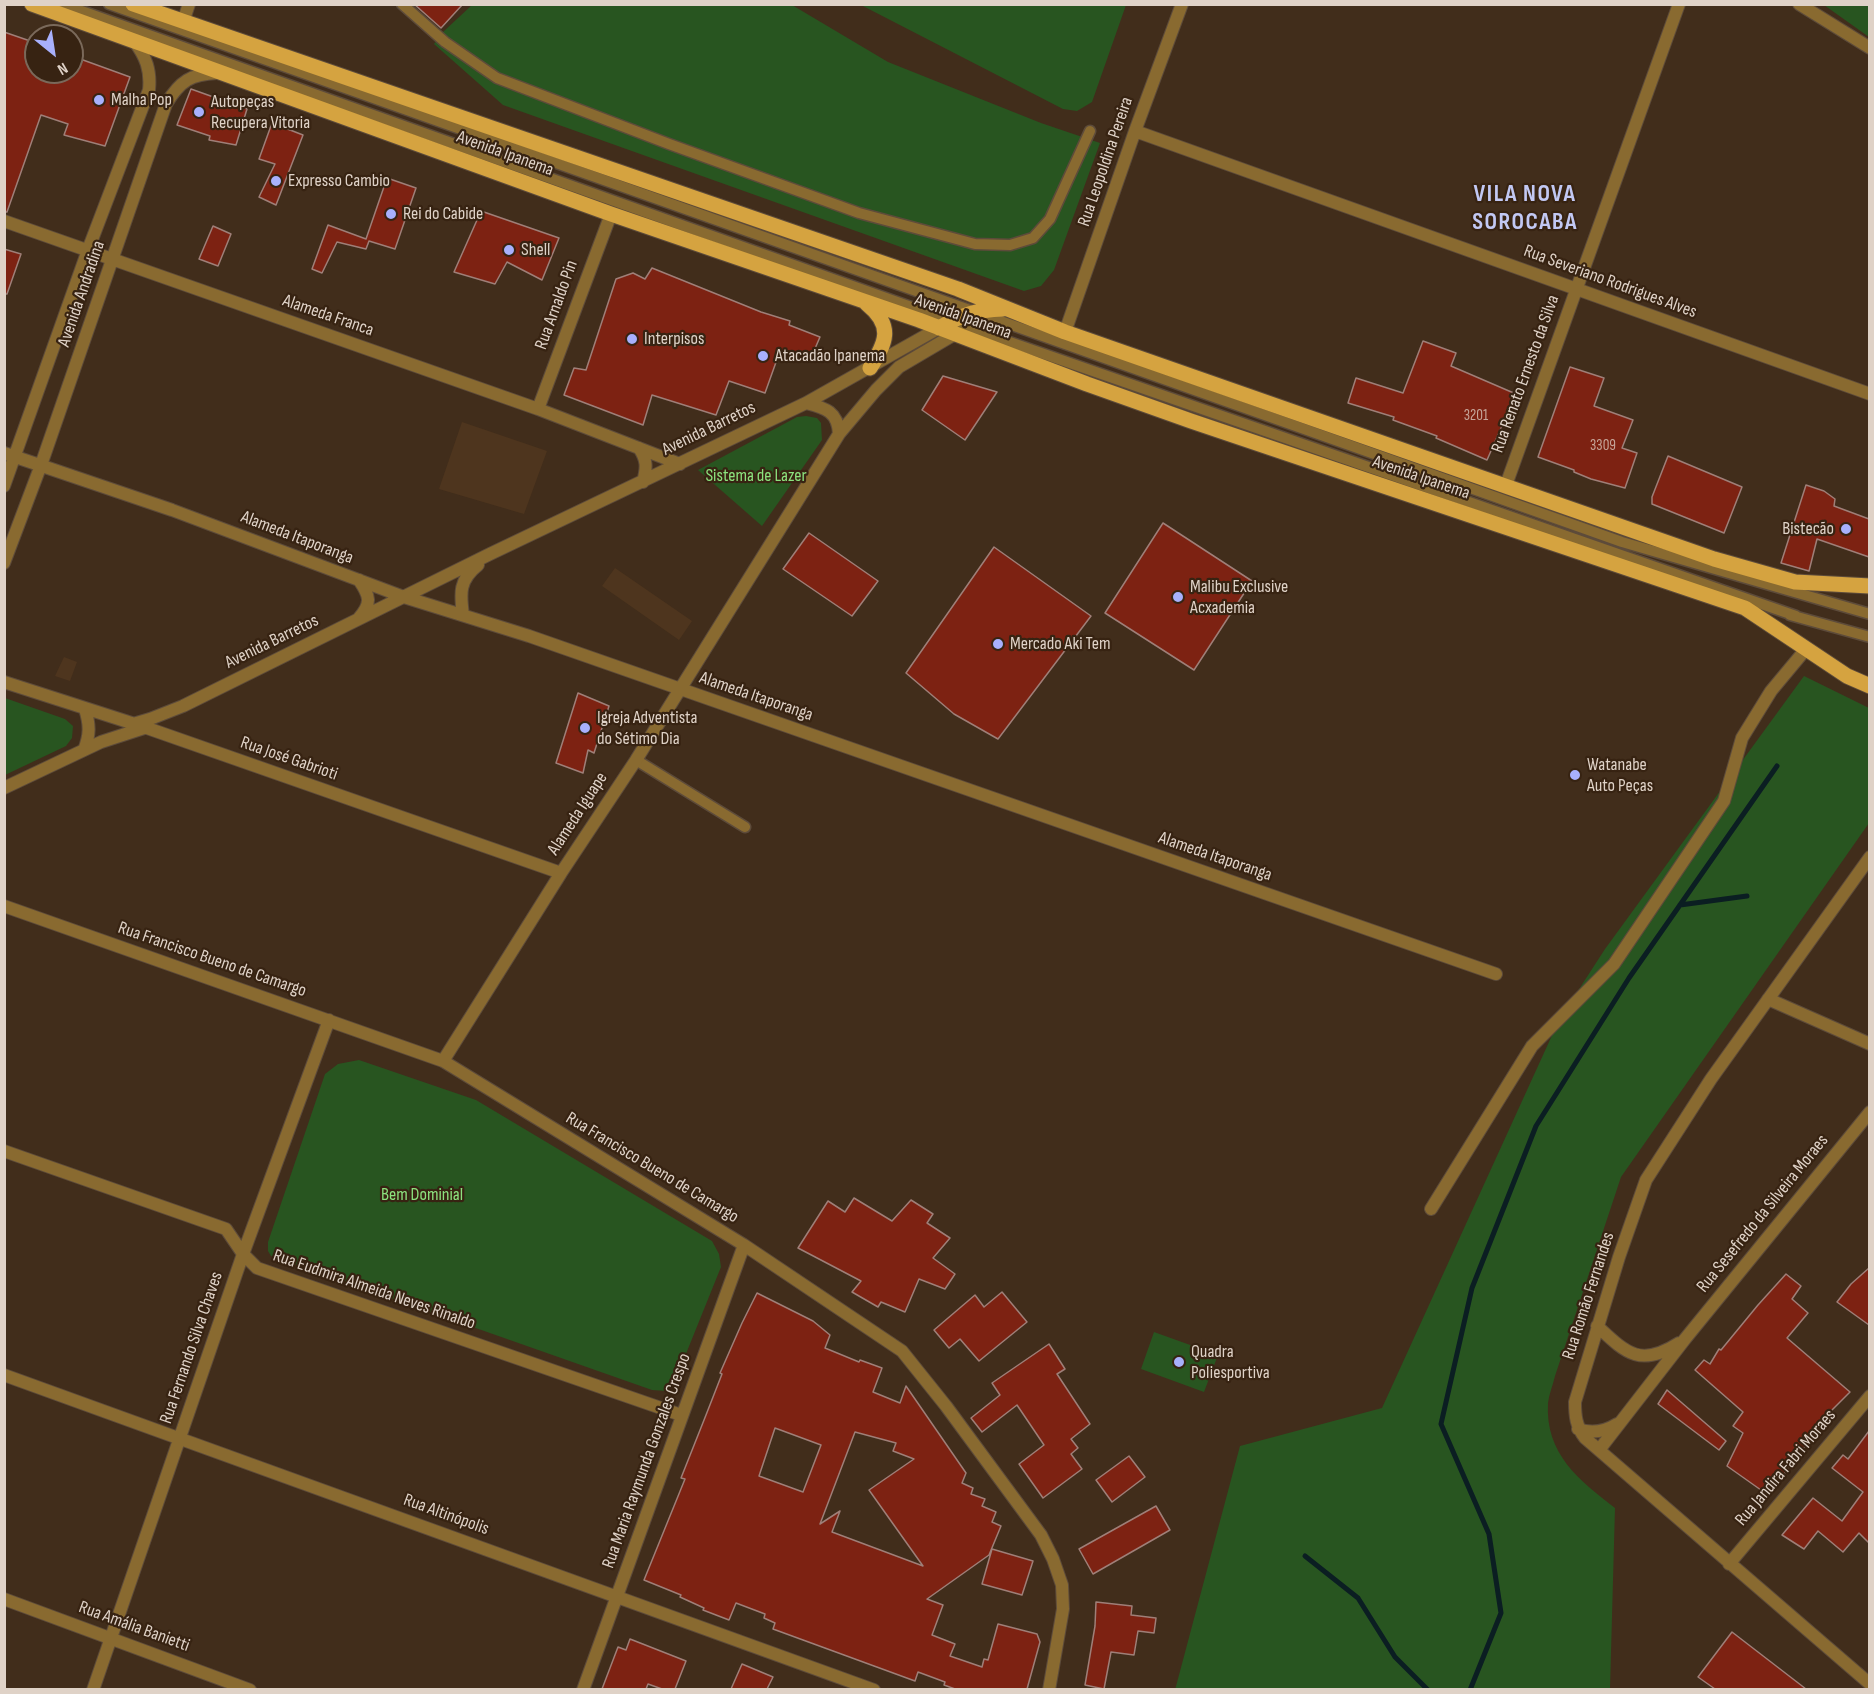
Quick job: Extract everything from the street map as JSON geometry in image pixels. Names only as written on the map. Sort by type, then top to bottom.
[{"type":"main road","name":"Avenida Ipanema","points":[[32,4],[612,214],[865,302],[949,328],[1087,384],[1191,421],[1745,608],[1847,676],[1869,686]]},
{"type":"main road","name":"Avenida Ipanema","points":[[133,4],[958,289],[1065,332],[1714,559],[1795,582],[1869,586]]},
{"type":"main road","points":[[865,302],[877,312],[884,335],[883,348],[870,368]]},
{"type":"main road","points":[[949,328],[972,312],[1009,309]]},
{"type":"street","points":[[183,22],[189,4]]},
{"type":"street","name":"Rua Leopoldina Pereira","points":[[1065,332],[1182,4]]},
{"type":"street","name":"Rua Renato Ernesto da Silva","points":[[1506,485],[1679,4]]},
{"type":"street","points":[[1799,4],[1869,48]]},
{"type":"street","name":"Avenida Andradina","points":[[4,486],[10,454],[149,90],[149,66],[143,52],[134,41]]},
{"type":"street","name":"Avenida Andradina","points":[[4,563],[41,465],[166,104],[182,83],[200,74],[225,73]]},
{"type":"street","name":"Rua Severiano Rodrigues Alves","points":[[1135,131],[1869,394]]},
{"type":"street","name":"Rua Arnaldo Pin","points":[[538,409],[612,214]]},
{"type":"street","name":"Alameda Franca","points":[[4,221],[538,409],[680,464]]},
{"type":"street","name":"Avenida Barretos","points":[[133,724],[183,706],[490,554],[806,403],[949,328]]},
{"type":"street","name":"Alameda Iguape","points":[[443,1061],[561,873],[636,760],[839,434],[899,367],[949,328]]},
{"type":"street","points":[[806,403],[833,415],[838,421],[839,434]]},
{"type":"street","points":[[639,448],[647,466],[643,482]]},
{"type":"street","name":"Alameda Itaporanga","points":[[10,454],[172,510],[404,597],[529,636],[1496,975]]},
{"type":"street","name":"Avenida Barretos","points":[[463,615],[461,585],[471,570],[490,554]]},
{"type":"street","points":[[359,580],[367,592],[369,601],[366,610],[359,618]]},
{"type":"street","points":[[1431,1209],[1532,1046],[1614,964],[1724,801],[1742,738],[1771,691],[1806,649]]},
{"type":"street","name":"Rua José Gabrioti","points":[[4,682],[85,710],[147,728],[561,873]]},
{"type":"street","points":[[84,750],[90,727],[85,710]]},
{"type":"street","points":[[4,788],[121,734],[147,728]]},
{"type":"street","name":"Rua Romão Fernandes","points":[[1578,1429],[1575,1419],[1575,1402],[1597,1326],[1646,1180],[1711,1079],[1869,857]]},
{"type":"street","name":"Rua Francisco Bueno de Camargo","points":[[4,906],[443,1061],[744,1245],[902,1351],[946,1406],[1041,1535],[1053,1559],[1062,1585],[1063,1609],[1049,1689]]},
{"type":"street","points":[[1768,999],[1869,1044]]},
{"type":"street","name":"Rua Fernando Silva Chaves","points":[[93,1689],[243,1254],[330,1020]]},
{"type":"street","name":"Rua Sesefredo da Silveira Moraes","points":[[1599,1450],[1685,1339],[1869,1112]]},
{"type":"street","name":"Rua Eudmira Almeida Neves Rinaldo","points":[[4,1151],[226,1229],[243,1254],[257,1268],[681,1415]]},
{"type":"street","name":"Rua Maria Raymunda Gonzales Crespo","points":[[583,1689],[744,1245]]},
{"type":"street","points":[[1597,1326],[1630,1354],[1649,1355],[1661,1352],[1685,1339]]},
{"type":"street","name":"Rua Altinópolis","points":[[4,1375],[874,1689]]},
{"type":"street","name":"Rua Jandira Fabri Moraes","points":[[1729,1564],[1869,1396]]},
{"type":"street","points":[[1578,1429],[1589,1433],[1600,1431],[1621,1421]]},
{"type":"street","points":[[1578,1429],[1599,1450],[1866,1683]]},
{"type":"street","name":"Rua Amália Banietti","points":[[4,1599],[250,1689]]},
{"type":"lane","points":[[62,4],[949,328],[1796,616],[1869,637]]},
{"type":"lane","points":[[109,4],[1622,542],[1869,613]]},
{"type":"lane","points":[[402,4],[445,42],[497,78],[859,213],[975,244],[1010,245],[1033,238],[1050,219],[1090,131]]},
{"type":"lane","points":[[1795,582],[1847,599],[1869,613]]},
{"type":"lane","points":[[1745,608],[1796,616]]},
{"type":"lane","points":[[636,760],[745,827]]},
{"type":"shaded area","points":[[462,422],[547,451],[524,514],[439,489]]},
{"type":"shaded area","points":[[615,568],[692,621],[679,640],[602,586]]},
{"type":"shaded area","points":[[64,657],[77,662],[70,681],[55,676]]},
{"type":"green space","points":[[1126,4],[1092,102],[1077,111],[1063,109],[861,5]]},
{"type":"green space","points":[[472,5],[792,5],[888,62],[1041,123],[1100,143],[1054,270],[1041,286],[1024,291],[503,105],[434,44],[443,32]]},
{"type":"green space","points":[[1824,5],[1869,5],[1869,37]]},
{"type":"green space","name":"Sistema de Lazer","points":[[797,417],[817,418],[821,423],[822,440],[762,526],[698,470]]},
{"type":"green space","points":[[1804,676],[1869,708],[1869,823],[1621,1177],[1548,1403],[1552,1437],[1558,1451],[1577,1476],[1615,1508],[1610,1689],[1175,1690],[1240,1446],[1382,1408],[1559,1020],[1605,949]]},
{"type":"green space","points":[[5,698],[65,719],[73,726],[72,738],[66,746],[5,775]]},
{"type":"green space","name":"Bem Dominial","points":[[359,1060],[476,1100],[712,1241],[719,1254],[721,1267],[673,1386],[666,1391],[652,1390],[271,1256],[268,1251],[268,1242],[325,1074],[338,1064]]},
{"type":"green space","name":"Quadra Poliesportiva","points":[[1154,1332],[1218,1355],[1204,1392],[1141,1369]]},
{"type":"building","points":[[414,4],[463,4],[441,28]]},
{"type":"building","points":[[4,32],[24,39],[24,84],[84,84],[84,60],[130,77],[105,146],[64,135],[68,124],[41,115],[7,212],[4,212]]},
{"type":"building","points":[[191,89],[247,109],[236,145],[209,140],[210,136],[177,125]]},
{"type":"building","name":"Expresso Cambio","points":[[272,123],[303,135],[276,205],[259,197],[275,164],[259,159]]},
{"type":"building","name":"Rei do Cabide","points":[[387,178],[416,188],[395,249],[369,241],[366,249],[337,242],[322,273],[312,269],[328,225],[366,239]]},
{"type":"building","name":"Shell","points":[[481,211],[559,238],[542,280],[507,262],[495,284],[454,272]]},
{"type":"building","points":[[213,226],[231,234],[218,266],[199,259]]},
{"type":"building","points":[[4,249],[21,254],[7,294],[4,294]]},
{"type":"building","name":"Interpisos","points":[[652,268],[761,312],[790,321],[789,325],[820,337],[810,360],[780,351],[765,393],[729,381],[716,415],[652,395],[643,425],[564,395],[574,368],[586,370],[616,279],[633,273],[645,279]]},
{"type":"building","points":[[1423,341],[1456,353],[1451,366],[1516,394],[1487,460],[1436,438],[1437,436],[1393,420],[1394,417],[1348,403],[1356,378],[1403,393]]},
{"type":"building","points":[[1570,367],[1604,378],[1594,406],[1633,420],[1622,448],[1637,453],[1625,488],[1591,479],[1538,457]]},
{"type":"building","points":[[943,376],[997,392],[965,440],[922,410]]},
{"type":"building","points":[[1668,456],[1742,487],[1724,533],[1652,504],[1652,497]]},
{"type":"building","points":[[1806,485],[1824,491],[1835,499],[1834,506],[1869,519],[1869,557],[1817,539],[1809,571],[1781,563]]},
{"type":"building","name":"Malibu Exclusive Acxademia","points":[[1163,523],[1252,581],[1194,670],[1105,613]]},
{"type":"building","points":[[809,533],[878,581],[852,616],[783,569]]},
{"type":"building","name":"Mercado Aki Tem","points":[[994,547],[1091,616],[998,739],[954,714],[906,673]]},
{"type":"building","name":"Igreja Adventista do Sétimo Dia","points":[[578,693],[609,706],[594,753],[588,750],[583,773],[556,763]]},
{"type":"building","points":[[854,1198],[892,1221],[911,1200],[933,1214],[927,1223],[950,1238],[933,1258],[955,1274],[945,1289],[919,1279],[905,1312],[881,1302],[878,1307],[852,1292],[861,1281],[798,1248],[828,1201],[845,1212]]},
{"type":"building","points":[[1869,1268],[1869,1325],[1837,1302],[1851,1284]]},
{"type":"building","points":[[1786,1274],[1801,1286],[1792,1299],[1808,1313],[1787,1338],[1850,1392],[1826,1416],[1829,1419],[1821,1430],[1819,1428],[1768,1495],[1727,1466],[1743,1433],[1733,1426],[1743,1412],[1695,1370],[1704,1360],[1710,1364],[1719,1349],[1721,1350]]},
{"type":"building","points":[[1002,1292],[1027,1322],[979,1361],[960,1339],[949,1348],[934,1330],[975,1295],[984,1307]]},
{"type":"building","points":[[757,1293],[813,1321],[830,1335],[825,1348],[859,1362],[860,1360],[882,1368],[873,1392],[900,1403],[906,1386],[966,1473],[962,1483],[973,1488],[971,1494],[985,1499],[982,1506],[996,1512],[992,1522],[1001,1526],[989,1555],[927,1599],[943,1605],[932,1635],[955,1644],[950,1656],[982,1667],[984,1659],[988,1660],[998,1624],[1037,1634],[1040,1642],[1027,1689],[955,1689],[944,1685],[945,1682],[918,1672],[915,1681],[773,1629],[775,1623],[764,1618],[765,1614],[736,1603],[729,1620],[703,1610],[704,1608],[680,1597],[681,1595],[644,1580],[685,1479],[681,1478],[722,1374],[720,1373]],"holes":[[[775,1428],[821,1445],[803,1492],[759,1476]],[[855,1432],[896,1443],[893,1451],[914,1459],[869,1490],[923,1566],[832,1532],[840,1511],[820,1524]]]},
{"type":"building","points":[[1049,1344],[1065,1369],[1057,1374],[1090,1424],[1071,1439],[1078,1448],[1071,1454],[1082,1469],[1043,1498],[1019,1464],[1044,1445],[1017,1405],[982,1432],[971,1418],[1000,1395],[992,1383]]},
{"type":"building","points":[[1667,1390],[1726,1441],[1719,1450],[1658,1404]]},
{"type":"building","points":[[1869,1431],[1869,1543],[1859,1533],[1843,1552],[1818,1531],[1804,1549],[1782,1535],[1813,1498],[1842,1521],[1863,1492],[1832,1468],[1843,1455],[1848,1459]]},
{"type":"building","points":[[1129,1456],[1145,1477],[1112,1502],[1096,1480]]},
{"type":"building","points":[[1156,1506],[1170,1530],[1093,1574],[1079,1549]]},
{"type":"building","points":[[992,1549],[1033,1561],[1022,1595],[982,1584]]},
{"type":"building","points":[[1096,1602],[1132,1606],[1131,1615],[1156,1618],[1154,1633],[1138,1631],[1134,1655],[1111,1652],[1104,1689],[1085,1685],[1095,1626]]},
{"type":"building","points":[[1732,1632],[1806,1689],[1715,1689],[1698,1677]]},
{"type":"building","points":[[630,1639],[686,1661],[675,1689],[662,1689],[648,1684],[646,1689],[602,1689],[618,1647],[626,1650]]},
{"type":"building","points":[[742,1664],[773,1677],[767,1689],[731,1689]]},
{"type":"waterway","points":[[1470,1690],[1501,1613],[1489,1534],[1441,1424],[1472,1288],[1536,1126],[1629,978],[1777,766]]},
{"type":"waterway","points":[[1680,905],[1747,896]]},
{"type":"waterway","points":[[1305,1556],[1358,1598],[1395,1657],[1428,1690]]},
{"type":"place","name":"Malha Pop","points":[[99,100]]},
{"type":"place","name":"Autopeças Recupera Vitoria","points":[[199,112]]},
{"type":"place","name":"Expresso Cambio","points":[[276,181]]},
{"type":"place","name":"Rei do Cabide","points":[[391,214]]},
{"type":"place","name":"Shell","points":[[509,250]]},
{"type":"place","name":"Interpisos","points":[[632,339]]},
{"type":"place","name":"Atacadão Ipanema","points":[[763,356]]},
{"type":"place","name":"Bistecão","points":[[1846,529]]},
{"type":"place","name":"Malibu Exclusive Acxademia","points":[[1178,597]]},
{"type":"place","name":"Mercado Aki Tem","points":[[998,644]]},
{"type":"place","name":"Igreja Adventista do Sétimo Dia","points":[[585,728]]},
{"type":"place","name":"Watanabe Auto Peças","points":[[1575,775]]},
{"type":"place","name":"Quadra Poliesportiva","points":[[1179,1362]]},
{"type":"district","name":"VILA NOVA SOROCABA","points":[[1525,209]]}]
